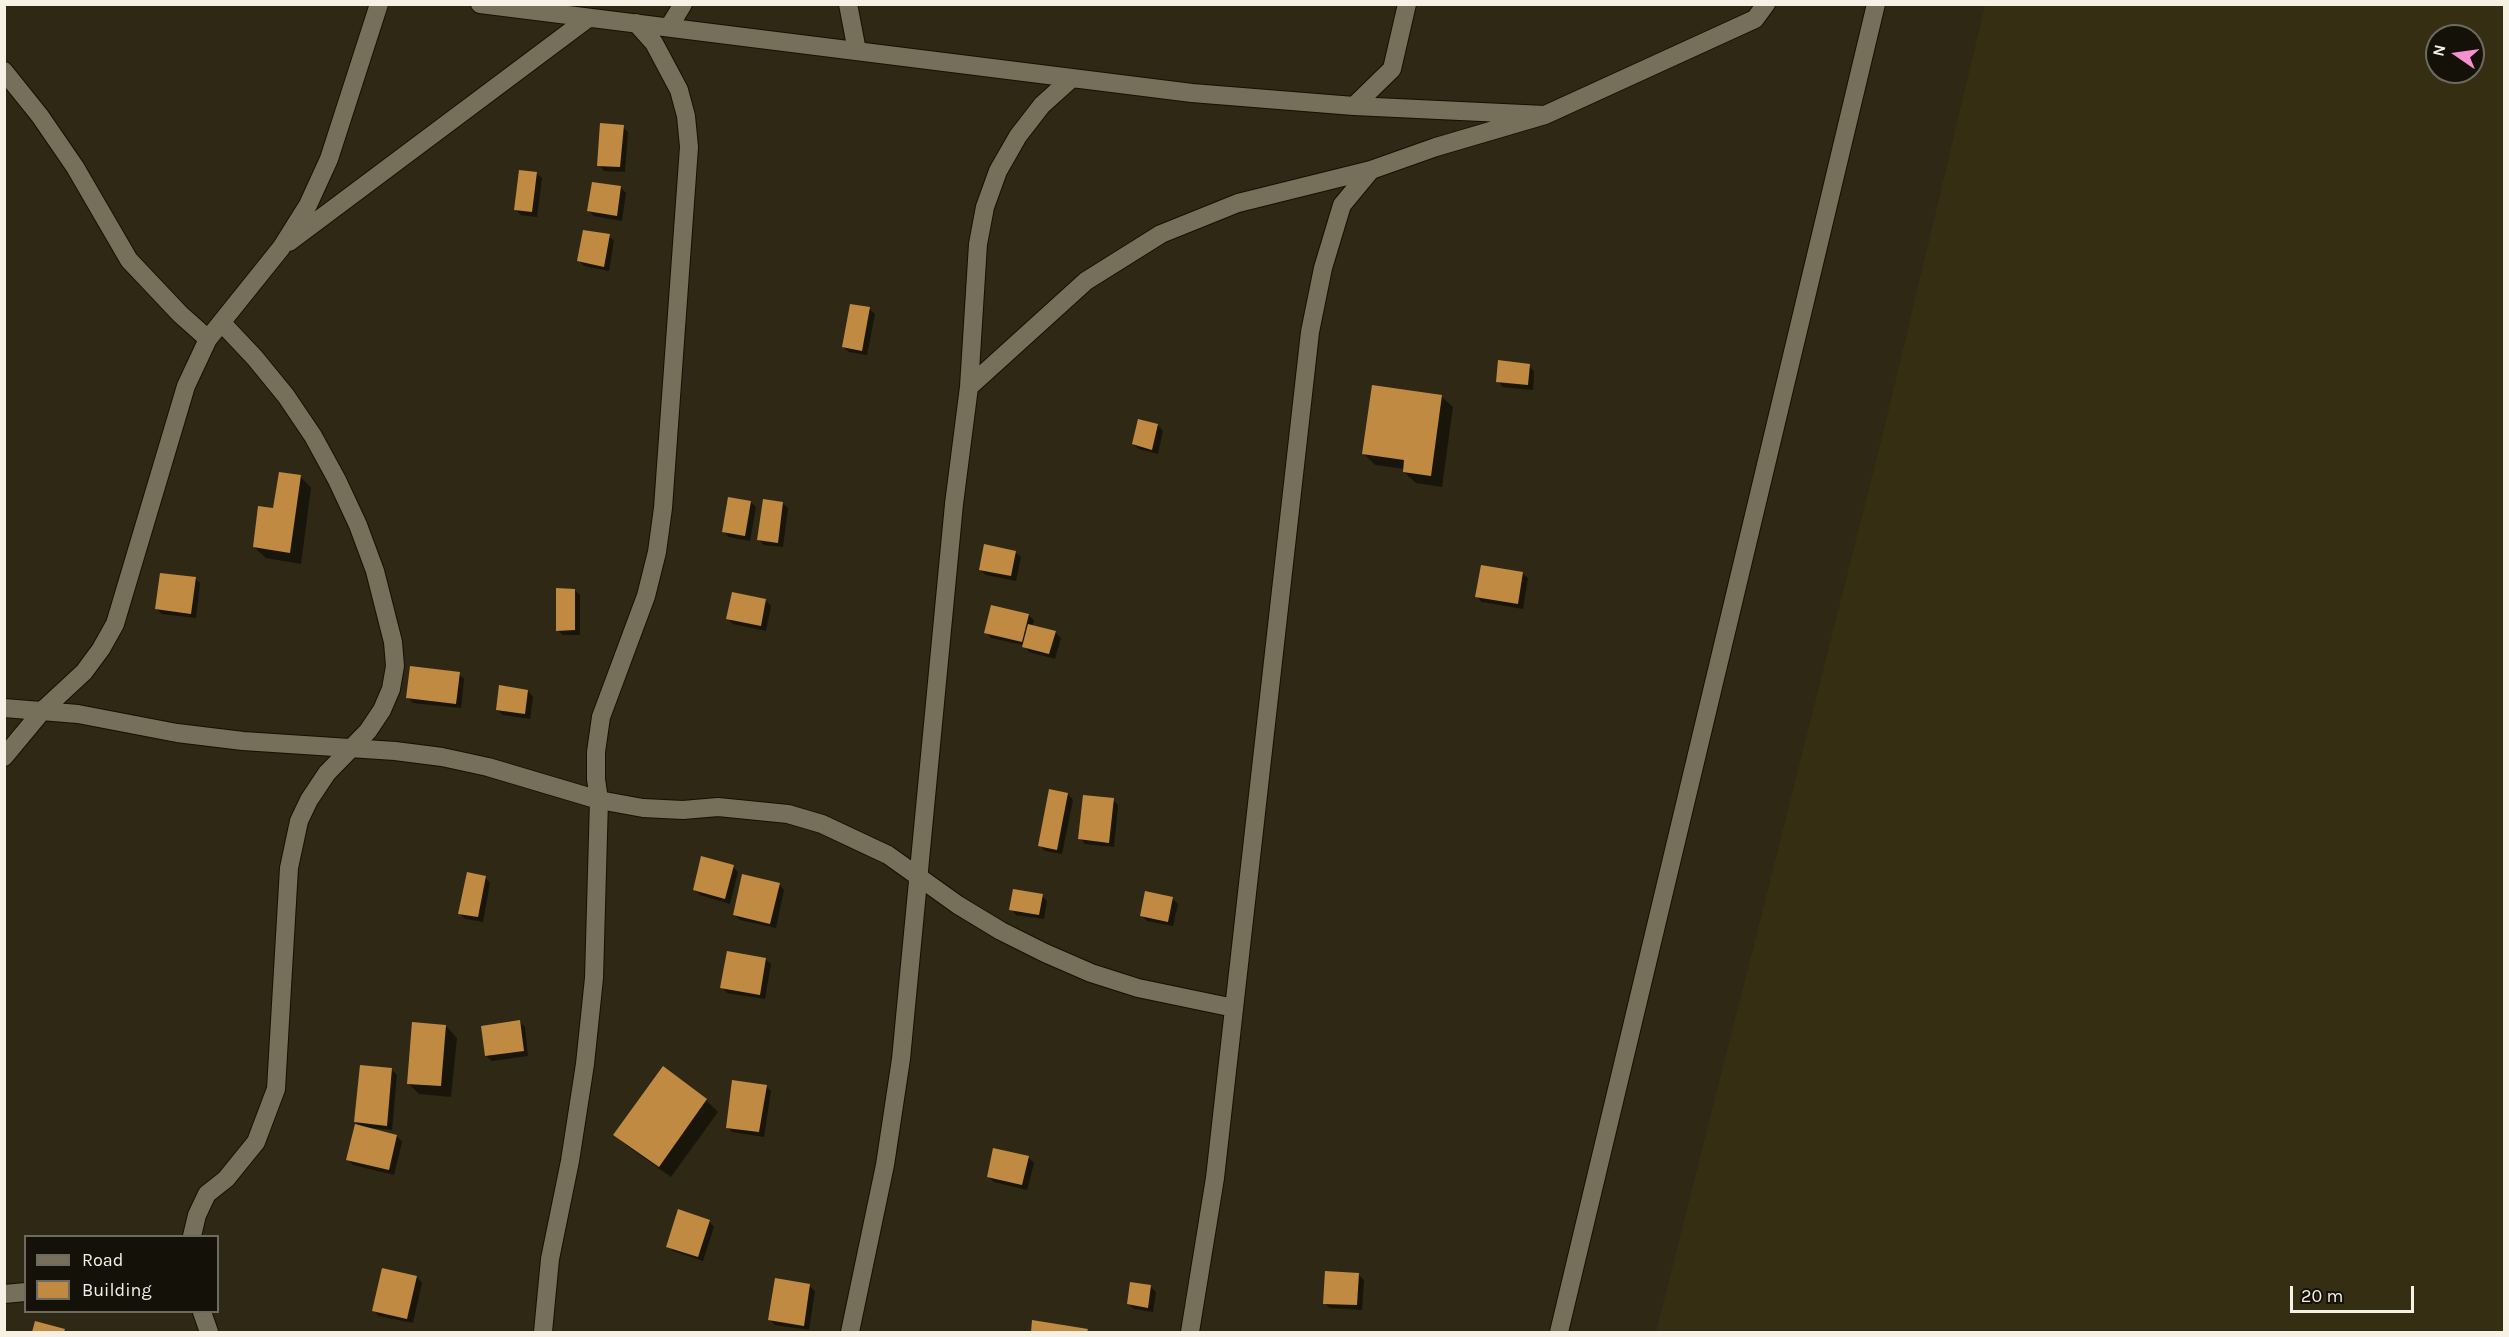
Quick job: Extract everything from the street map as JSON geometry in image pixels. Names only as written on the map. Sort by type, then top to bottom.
[{"type":"street","points":[[4,757],[42,710],[84,672],[101,649],[115,624],[186,386],[208,339],[281,248],[308,205],[329,159],[379,4]]},
{"type":"street","points":[[480,4],[1192,93],[1354,106],[1545,116]]},
{"type":"street","points":[[669,27],[683,4]]},
{"type":"street","points":[[848,4],[857,51]]},
{"type":"street","points":[[1354,106],[1392,69],[1407,4]]},
{"type":"street","points":[[969,387],[1086,281],[1161,234],[1238,203],[1371,170],[1436,147],[1545,116],[1755,19],[1766,4]]},
{"type":"street","points":[[1559,1332],[1876,4]]},
{"type":"street","points":[[281,248],[587,19]]},
{"type":"street","points":[[543,1332],[550,1259],[570,1161],[585,1064],[593,988],[598,892],[599,800],[596,752],[601,717],[646,596],[657,552],[663,508],[689,147],[686,116],[679,90],[654,43],[636,23]]},
{"type":"street","points":[[4,71],[40,116],[69,159],[129,260],[180,314],[208,339]]},
{"type":"street","points":[[850,1332],[870,1242],[897,1083],[912,953],[917,877],[954,504],[969,387],[978,244],[985,207],[998,171],[1018,136],[1042,105],[1072,78]]},
{"type":"street","points":[[1190,1332],[1215,1178],[1310,332],[1323,268],[1342,205],[1371,170]]},
{"type":"street","points":[[192,1235],[197,1215],[207,1194],[226,1179],[256,1142],[276,1089],[289,868],[293,844],[309,800],[327,773],[368,731],[382,710],[391,689],[395,666],[393,642],[375,571],[358,525],[337,480],[313,436],[286,396],[222,323]]},
{"type":"street","points":[[4,708],[42,710],[243,741],[395,751],[442,757],[488,767],[599,800],[644,808],[683,810],[718,807],[788,814],[822,824],[888,855],[917,877],[1001,931],[1091,973],[1167,995],[1234,1008]]},
{"type":"street","points":[[4,1294],[24,1292]]},
{"type":"street","points":[[203,1313],[209,1332]]},
{"type":"shaded area","points":[[1985,5],[2504,5],[2504,1332],[1656,1332],[1884,429]]},
{"type":"building","points":[[600,123],[624,125],[620,167],[597,166]]},
{"type":"building","points":[[519,170],[537,172],[532,212],[514,210]]},
{"type":"building","points":[[592,182],[621,186],[617,216],[587,211]]},
{"type":"building","points":[[583,230],[610,234],[604,267],[577,261]]},
{"type":"building","points":[[850,304],[870,307],[862,351],[842,347]]},
{"type":"building","points":[[1498,360],[1530,364],[1528,385],[1496,382]]},
{"type":"building","points":[[1372,385],[1442,395],[1431,476],[1403,472],[1404,460],[1362,454]]},
{"type":"building","points":[[1138,419],[1158,424],[1152,450],[1132,444]]},
{"type":"building","points":[[279,472],[301,475],[290,553],[253,547],[258,506],[273,508]]},
{"type":"building","points":[[728,497],[751,501],[745,536],[722,532]]},
{"type":"building","points":[[763,499],[783,502],[778,543],[757,540]]},
{"type":"building","points":[[984,544],[1016,551],[1011,576],[979,570]]},
{"type":"building","points":[[1481,565],[1523,572],[1518,604],[1475,597]]},
{"type":"building","points":[[160,573],[196,577],[191,614],[155,609]]},
{"type":"building","points":[[556,588],[575,589],[575,630],[556,631]]},
{"type":"building","points":[[732,592],[766,599],[761,626],[726,619]]},
{"type":"building","points":[[991,605],[1029,614],[1022,642],[984,633]]},
{"type":"building","points":[[1028,624],[1056,631],[1049,654],[1022,647]]},
{"type":"building","points":[[410,666],[460,672],[456,704],[406,698]]},
{"type":"building","points":[[499,685],[528,690],[525,714],[496,710]]},
{"type":"building","points":[[1049,789],[1068,793],[1057,850],[1038,846]]},
{"type":"building","points":[[1083,795],[1114,798],[1109,843],[1078,839]]},
{"type":"building","points":[[701,856],[734,865],[725,899],[693,890]]},
{"type":"building","points":[[467,872],[486,876],[478,917],[458,914]]},
{"type":"building","points":[[742,874],[780,883],[770,924],[733,915]]},
{"type":"building","points":[[1013,889],[1043,894],[1039,915],[1009,910]]},
{"type":"building","points":[[1145,891],[1173,897],[1168,922],[1140,916]]},
{"type":"building","points":[[727,951],[766,958],[760,995],[720,988]]},
{"type":"building","points":[[520,1020],[524,1051],[485,1056],[481,1026]]},
{"type":"building","points":[[412,1022],[446,1025],[441,1086],[407,1084]]},
{"type":"building","points":[[360,1065],[392,1068],[387,1126],[354,1122]]},
{"type":"building","points":[[663,1066],[707,1099],[659,1167],[613,1135]]},
{"type":"building","points":[[732,1080],[767,1085],[759,1132],[726,1128]]},
{"type":"building","points":[[355,1124],[397,1135],[389,1170],[346,1160]]},
{"type":"building","points":[[993,1148],[1029,1156],[1022,1185],[987,1177]]},
{"type":"building","points":[[678,1209],[710,1220],[698,1257],[666,1247]]},
{"type":"building","points":[[382,1268],[417,1276],[407,1319],[372,1311]]},
{"type":"building","points":[[1325,1271],[1359,1273],[1357,1305],[1323,1304]]},
{"type":"building","points":[[775,1278],[810,1284],[804,1326],[768,1320]]},
{"type":"building","points":[[1130,1282],[1151,1285],[1148,1308],[1127,1304]]},
{"type":"building","points":[[1032,1320],[1088,1329],[1087,1332],[1031,1332]]},
{"type":"building","points":[[35,1321],[65,1329],[64,1332],[32,1332]]}]
